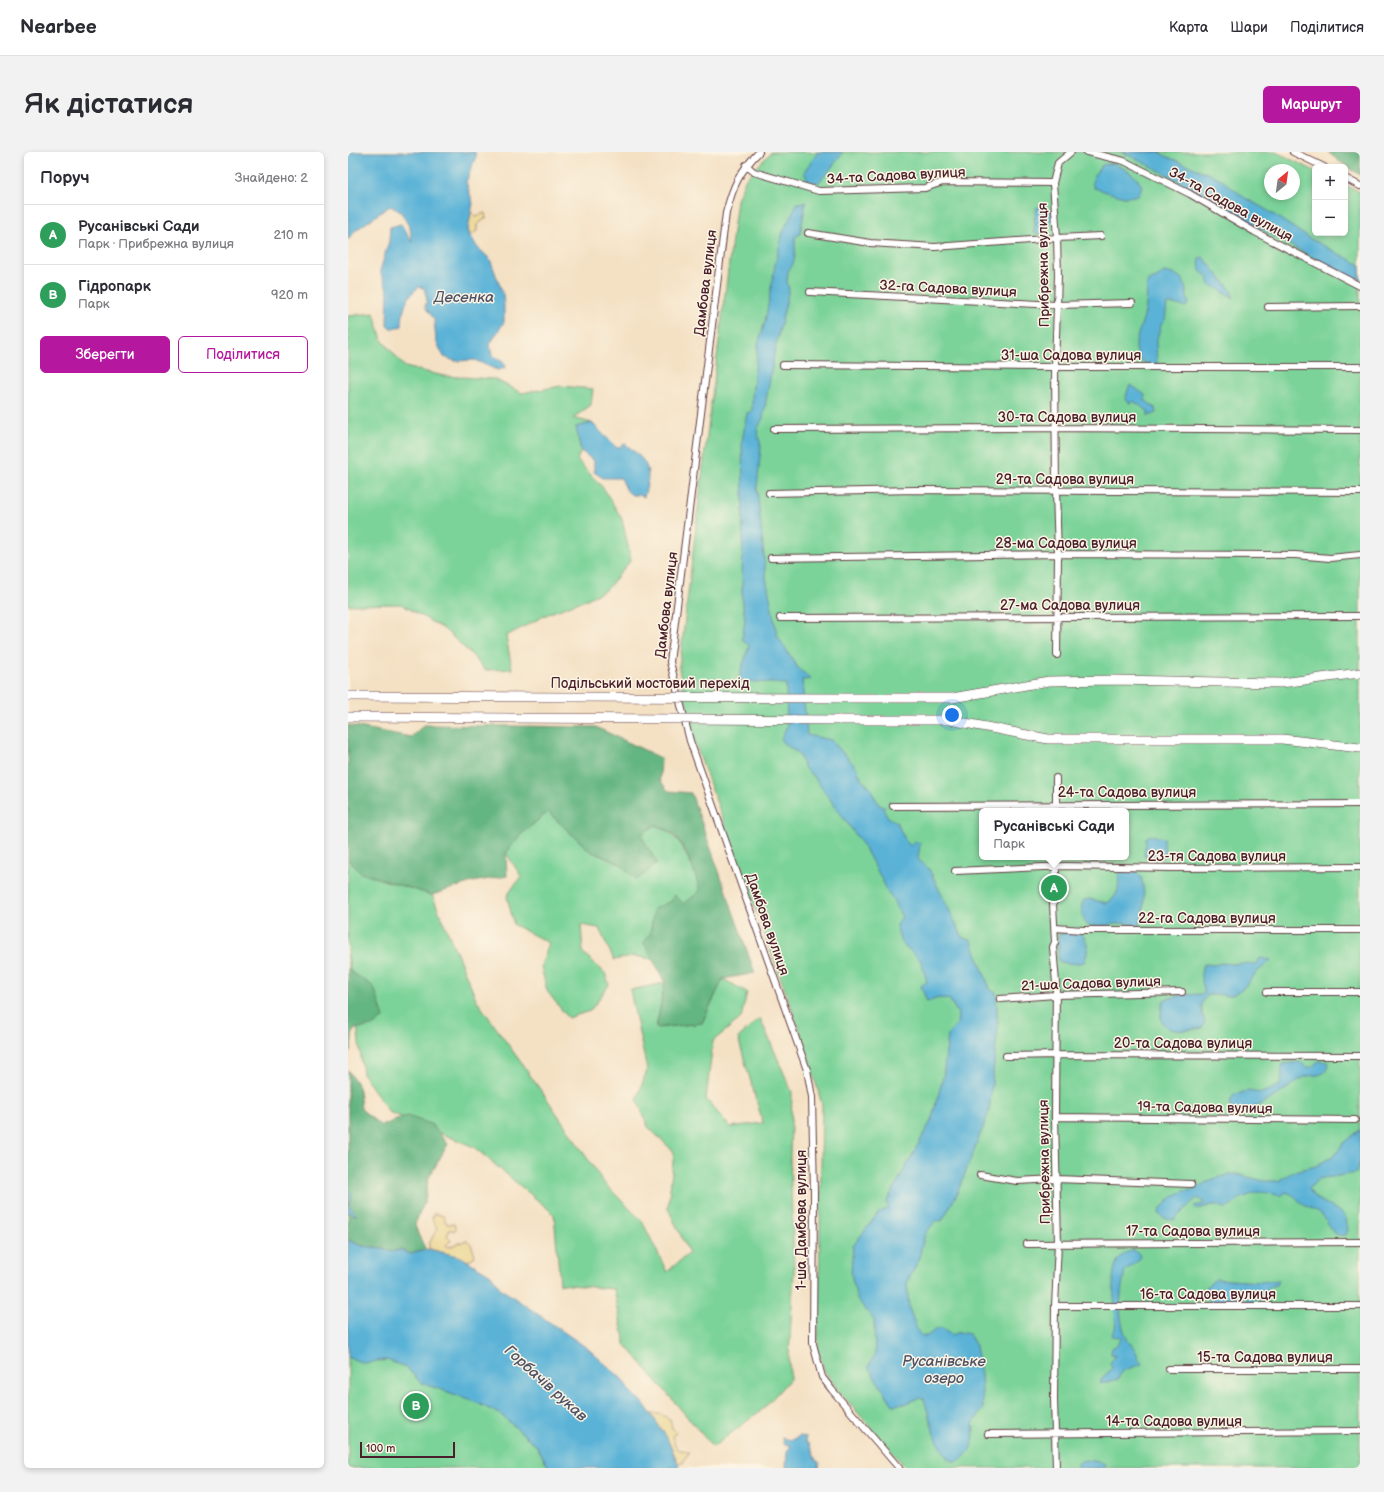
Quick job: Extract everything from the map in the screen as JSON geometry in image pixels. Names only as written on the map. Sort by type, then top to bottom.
[{"type":"main road","name":"Подільський мостовий перехід","points":[[348,696],[952,698],[1049,681],[1114,680],[1282,683],[1360,673]]},
{"type":"main road","points":[[348,717],[950,720],[1048,739],[1282,739],[1360,748]]},
{"type":"street","name":"Дамбова вулиця","points":[[759,152],[746,165],[732,190],[726,213],[670,662],[690,741],[807,1070],[812,1097]]},
{"type":"street","name":"Прибрежна вулиця","points":[[1057,655],[1058,554],[1055,367],[1058,274],[1053,183],[1058,163],[1071,152]]},
{"type":"street","name":"34-та Садова вулиця","points":[[1087,152],[1124,161],[1190,194],[1255,232],[1360,286]]},
{"type":"street","points":[[1293,152],[1318,164]]},
{"type":"street","name":"34-та Садова вулиця","points":[[746,165],[754,172],[819,191],[925,188],[943,182],[1053,183]]},
{"type":"street","points":[[1348,180],[1360,186]]},
{"type":"street","points":[[808,233],[870,243],[935,247],[1101,236]]},
{"type":"street","name":"32-га Садова вулиця","points":[[810,292],[1056,305],[1132,303]]},
{"type":"street","points":[[1268,307],[1360,306]]},
{"type":"street","name":"31-ша Садова вулиця","points":[[783,365],[1360,367]]},
{"type":"street","name":"30-та Садова вулиця","points":[[774,429],[1056,428],[1360,430]]},
{"type":"street","name":"29-та Садова вулиця","points":[[769,493],[916,490],[1360,492]]},
{"type":"street","name":"28-ма Садова вулиця","points":[[771,558],[1058,554],[1295,555],[1330,558],[1360,555]]},
{"type":"street","name":"27-ма Садова вулиця","points":[[780,618],[1360,616]]},
{"type":"street","points":[[1056,778],[1056,808]]},
{"type":"street","name":"24-та Садова вулиця","points":[[893,806],[1056,808],[1360,804]]},
{"type":"street","name":"Прибрежна вулиця","points":[[1055,860],[1057,887],[1053,904],[1055,928],[1055,942],[1053,947],[1055,967],[1055,1117],[1058,1244],[1055,1306],[1056,1468]]},
{"type":"street","name":"23-тя Садова вулиця","points":[[955,871],[1055,866],[1171,868],[1360,867]]},
{"type":"street","name":"22-га Садова вулиця","points":[[1055,928],[1083,930],[1360,930]]},
{"type":"street","name":"21-ша Садова вулиця","points":[[1000,998],[1182,992]]},
{"type":"street","points":[[1267,992],[1360,992]]},
{"type":"street","name":"20-та Садова вулиця","points":[[1006,1056],[1360,1056]]},
{"type":"street","name":"1-ша Дамбова вулиця","points":[[812,1097],[814,1193],[813,1344],[822,1377],[899,1468]]},
{"type":"street","name":"19-та Садова вулиця","points":[[1055,1117],[1355,1120]]},
{"type":"street","points":[[980,1175],[1017,1181],[1056,1179],[1190,1184]]},
{"type":"street","name":"17-та Садова вулиця","points":[[1027,1244],[1360,1242]]},
{"type":"street","name":"16-та Садова вулиця","points":[[1055,1306],[1360,1306]]},
{"type":"street","name":"15-та Садова вулиця","points":[[1169,1369],[1360,1368]]},
{"type":"street","name":"14-та Садова вулиця","points":[[988,1434],[1360,1432]]},
{"type":"green space","points":[[771,152],[1276,152],[1312,170],[1312,236],[1348,236],[1348,186],[1360,192],[1360,1468],[906,1468],[837,1389],[824,1370],[818,1351],[822,1105],[805,1045],[691,732],[679,669],[737,200],[745,180]]},
{"type":"green space","points":[[1328,152],[1360,152],[1360,175],[1348,167],[1348,164],[1344,164]]},
{"type":"green space","points":[[374,313],[382,340],[405,367],[444,376],[494,379],[522,393],[561,386],[593,389],[591,405],[573,418],[592,423],[576,427],[581,451],[577,460],[604,489],[622,519],[631,560],[607,589],[587,599],[550,613],[506,636],[512,669],[485,670],[471,654],[444,629],[401,604],[348,605],[348,316]]},
{"type":"green space","points":[[348,725],[411,737],[424,725],[596,727],[661,758],[660,780],[668,791],[691,793],[755,973],[723,979],[702,1023],[656,1028],[665,983],[643,941],[650,935],[654,909],[671,901],[675,895],[684,904],[700,891],[688,858],[679,841],[667,830],[655,825],[641,835],[657,863],[637,880],[620,864],[590,851],[548,812],[521,834],[506,853],[507,876],[472,882],[432,895],[361,873],[348,860]]},
{"type":"green space","points":[[548,812],[590,851],[620,864],[641,835],[655,825],[668,831],[679,842],[694,869],[700,891],[667,972],[652,959],[634,956],[614,960],[599,928],[581,925],[583,953],[605,973],[609,985],[590,1011],[568,1018],[547,991],[541,966],[549,943],[514,925],[507,896],[521,876],[506,853],[521,834]]},
{"type":"green space","points":[[348,860],[361,873],[432,895],[477,1001],[547,1099],[604,1183],[642,1221],[667,1272],[689,1253],[668,1208],[674,1152],[648,1127],[637,1099],[647,1070],[630,990],[665,983],[656,1028],[702,1023],[723,979],[747,992],[741,1018],[713,1041],[706,1099],[730,1127],[763,1123],[738,1038],[760,1018],[792,1092],[790,1156],[794,1271],[789,1354],[790,1379],[764,1408],[713,1447],[625,1344],[614,1289],[560,1284],[554,1214],[474,1147],[389,1112],[363,1074],[348,955]]},
{"type":"green space","points":[[348,955],[350,971],[374,987],[384,1018],[372,1026],[353,1029],[351,1049],[348,1056]]},
{"type":"green space","points":[[348,1070],[359,1087],[361,1109],[381,1126],[407,1116],[431,1124],[448,1144],[428,1179],[425,1201],[415,1224],[426,1250],[411,1254],[400,1250],[391,1252],[383,1248],[362,1246],[348,1240]]},
{"type":"green space","points":[[348,1357],[363,1362],[387,1360],[406,1367],[421,1383],[469,1399],[500,1414],[537,1446],[549,1468],[348,1468]]},
{"type":"sand","points":[[471,210],[475,216],[485,213],[486,218],[477,225],[477,231],[470,236],[468,229]]},
{"type":"sand","points":[[434,1213],[443,1216],[447,1224],[454,1224],[456,1229],[454,1231],[450,1229],[447,1235],[451,1240],[446,1245],[449,1247],[467,1240],[471,1244],[475,1256],[468,1261],[460,1257],[429,1249],[429,1244],[437,1229],[432,1219]]},
{"type":"sand","points":[[651,1414],[660,1414],[670,1419],[672,1428],[676,1432],[672,1437],[677,1449],[689,1453],[683,1463],[678,1463],[666,1436]]},
{"type":"water","name":"Десенка","points":[[348,152],[475,152],[476,156],[466,182],[473,203],[468,229],[470,236],[477,247],[490,259],[503,294],[504,322],[490,344],[492,356],[503,362],[505,368],[497,370],[475,360],[455,361],[444,357],[436,341],[434,319],[425,307],[427,300],[424,288],[419,287],[408,299],[404,309],[402,326],[393,329],[387,326],[388,292],[380,271],[389,241],[390,227],[401,224],[412,242],[410,228],[401,212],[390,206],[356,230],[348,240]]},
{"type":"water","points":[[818,152],[843,152],[818,183],[808,181],[804,172]]},
{"type":"water","points":[[1122,152],[1160,152],[1163,155],[1219,178],[1245,198],[1265,209],[1309,238],[1360,265],[1360,282],[1284,242],[1170,176]]},
{"type":"water","points":[[1113,163],[1130,172],[1136,178],[1142,186],[1138,196],[1124,197],[1094,188],[1092,182],[1095,174],[1102,165]]},
{"type":"water","name":"Русанівське озеро","points":[[806,202],[800,234],[795,237],[794,260],[788,271],[787,282],[789,289],[775,350],[763,418],[757,430],[761,447],[757,488],[766,577],[777,635],[798,668],[811,679],[802,680],[807,735],[831,740],[858,769],[861,778],[872,789],[872,793],[880,806],[885,806],[883,809],[888,817],[897,823],[906,842],[911,846],[915,841],[920,843],[918,859],[929,869],[963,938],[971,940],[990,989],[996,993],[998,1027],[989,1112],[957,1194],[942,1221],[936,1220],[925,1234],[918,1261],[907,1283],[909,1308],[918,1332],[922,1336],[927,1336],[936,1329],[943,1329],[951,1335],[959,1332],[969,1334],[976,1346],[981,1375],[983,1409],[973,1424],[974,1436],[969,1452],[955,1462],[947,1458],[934,1434],[924,1399],[920,1397],[905,1404],[893,1405],[868,1367],[875,1354],[874,1320],[857,1299],[851,1274],[853,1246],[878,1213],[889,1208],[886,1203],[931,1121],[943,1078],[948,1035],[957,1024],[958,1014],[950,1000],[939,998],[927,1002],[921,986],[927,982],[921,961],[901,942],[896,925],[902,917],[891,896],[885,889],[884,883],[863,845],[814,777],[805,769],[799,754],[785,744],[781,739],[787,726],[786,684],[741,681],[739,677],[749,646],[742,639],[745,619],[742,599],[742,442],[747,413],[752,411],[752,396],[758,344],[765,322],[775,265],[783,232],[797,203]]},
{"type":"water","points":[[1037,207],[1051,210],[1053,214],[1046,236],[1033,232]]},
{"type":"water","points":[[1203,257],[1230,289],[1234,298],[1209,284],[1208,277],[1200,271],[1199,259]]},
{"type":"water","points":[[1164,272],[1181,278],[1185,285],[1189,303],[1186,307],[1167,304],[1165,320],[1161,325],[1156,342],[1157,364],[1152,365],[1144,363],[1139,358],[1136,350],[1136,341],[1145,311],[1148,281],[1157,278]]},
{"type":"water","points":[[1131,385],[1145,395],[1145,400],[1155,408],[1157,413],[1148,416],[1148,411],[1133,401],[1130,403],[1125,400]]},
{"type":"water","points":[[592,423],[617,448],[625,444],[644,461],[648,473],[648,479],[644,497],[632,495],[627,491],[621,478],[603,478],[594,472],[594,461],[581,451],[576,427]]},
{"type":"water","points":[[1150,835],[1164,838],[1165,856],[1159,859],[1151,860],[1144,855],[1145,839]]},
{"type":"water","points":[[1134,870],[1138,873],[1143,884],[1143,915],[1139,926],[1126,923],[1096,926],[1087,925],[1082,913],[1082,903],[1084,900],[1089,899],[1107,903],[1117,893],[1121,871]]},
{"type":"water","points":[[1070,932],[1080,933],[1087,942],[1087,954],[1084,962],[1070,963],[1061,962],[1058,960],[1058,937],[1060,934]]},
{"type":"water","points":[[1260,958],[1271,960],[1257,972],[1240,991],[1232,995],[1210,995],[1204,999],[1202,1009],[1205,1022],[1202,1028],[1177,1030],[1166,1027],[1162,1022],[1161,1012],[1164,1000],[1181,995],[1204,994],[1201,978],[1203,965],[1214,965],[1221,963],[1257,964]]},
{"type":"water","points":[[1318,1061],[1328,1062],[1329,1066],[1324,1073],[1302,1078],[1274,1097],[1251,1108],[1239,1111],[1230,1108],[1231,1099],[1234,1095],[1247,1091],[1262,1093],[1280,1085],[1282,1079],[1282,1064],[1300,1062],[1307,1067],[1312,1067]]},
{"type":"water","points":[[1360,1130],[1360,1161],[1356,1173],[1318,1179],[1309,1189],[1314,1197],[1342,1213],[1346,1218],[1348,1230],[1346,1235],[1341,1236],[1333,1232],[1320,1213],[1306,1206],[1286,1192],[1281,1196],[1258,1192],[1239,1199],[1230,1207],[1224,1208],[1212,1205],[1197,1209],[1194,1206],[1203,1204],[1203,1201],[1197,1198],[1174,1220],[1163,1218],[1159,1213],[1163,1206],[1173,1196],[1184,1191],[1194,1190],[1210,1180],[1230,1174],[1236,1174],[1264,1181],[1278,1181],[1295,1171],[1316,1166],[1336,1154],[1343,1143]]},
{"type":"water","points":[[348,1189],[352,1193],[349,1205],[357,1216],[348,1212]]},
{"type":"water","name":"Горбачів рукав","points":[[348,1240],[362,1246],[383,1248],[391,1252],[400,1250],[411,1254],[429,1249],[461,1257],[491,1275],[500,1288],[587,1348],[621,1378],[632,1393],[642,1401],[666,1436],[680,1468],[549,1468],[537,1446],[500,1414],[469,1399],[421,1383],[406,1367],[387,1360],[363,1363],[348,1357]]},
{"type":"water","points":[[1134,1250],[1140,1255],[1139,1260],[1125,1271],[1120,1305],[1124,1331],[1142,1364],[1122,1371],[1118,1379],[1101,1384],[1101,1380],[1112,1368],[1110,1363],[1115,1355],[1111,1354],[1112,1348],[1117,1345],[1122,1337],[1111,1336],[1115,1328],[1116,1319],[1113,1288],[1115,1268],[1118,1260],[1125,1253]]},
{"type":"water","points":[[1216,1279],[1260,1282],[1279,1280],[1276,1285],[1271,1286],[1267,1290],[1268,1297],[1264,1301],[1256,1299],[1247,1302],[1245,1295],[1238,1303],[1210,1301],[1206,1295],[1207,1286]]},
{"type":"water","points":[[800,1436],[806,1437],[805,1442],[809,1444],[816,1460],[820,1463],[819,1468],[786,1468],[787,1451],[791,1446],[783,1443],[782,1438],[791,1440]]},
{"type":"water","points":[[1086,1460],[1104,1463],[1105,1468],[1076,1468],[1080,1462]]},
{"type":"place","name":"Русанівські Сади","points":[[1054,888]]},
{"type":"place","name":"Гідропарк","points":[[416,1406]]}]
